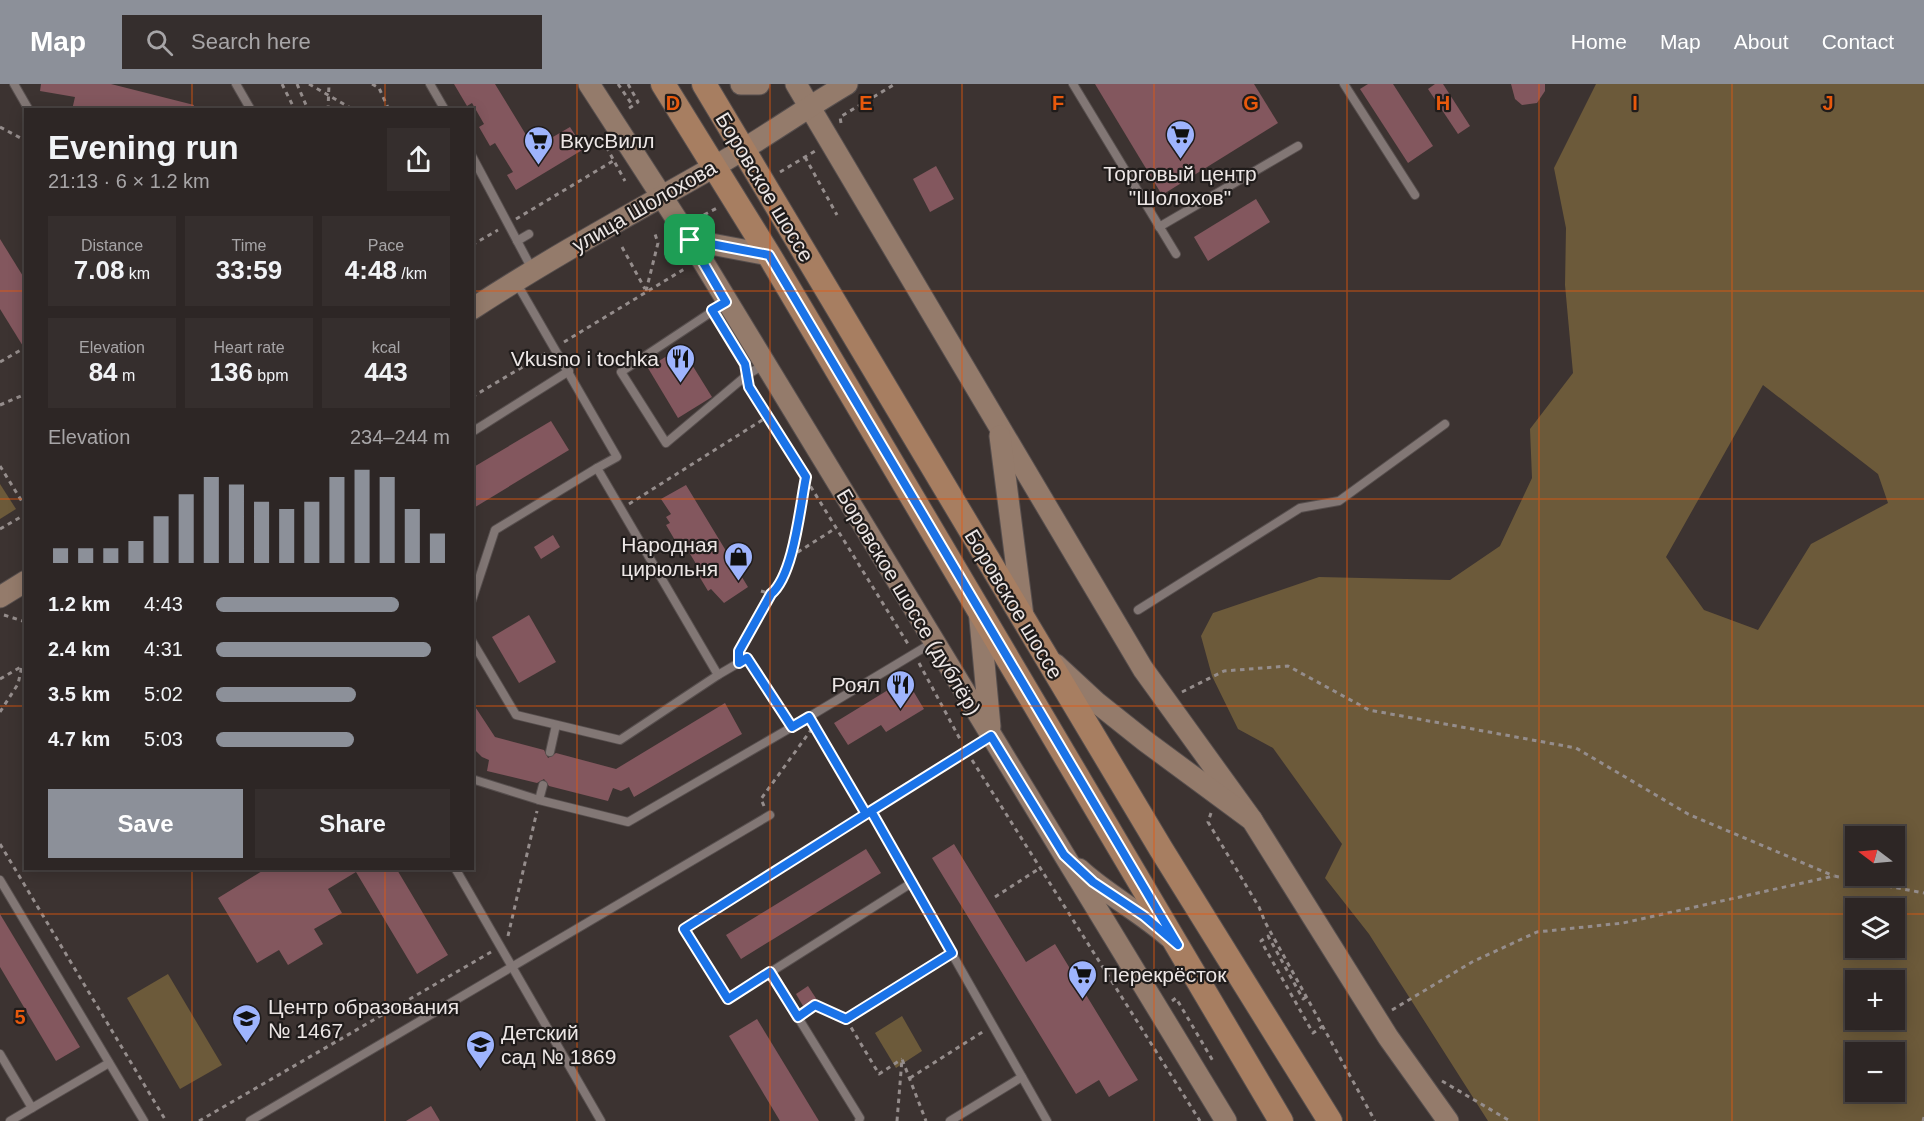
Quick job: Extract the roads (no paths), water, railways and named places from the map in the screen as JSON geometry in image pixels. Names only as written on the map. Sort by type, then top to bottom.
[{"type":"main road","name":"Боровское шоссе","points":[[663,84],[769,255],[1281,1121]]},
{"type":"main road","name":"Боровское шоссе","points":[[704,84],[1161,849],[1330,1121]]},
{"type":"street","name":"Боровское шоссе (дублёр)","points":[[590,84],[660,196],[691,231],[756,370],[934,642],[1226,1121]]},
{"type":"street","points":[[741,84],[759,84]]},
{"type":"street","points":[[795,84],[1143,669],[1252,820],[1391,1029],[1448,1121]]},
{"type":"street","name":"улица Шолохова","points":[[474,308],[660,196],[714,167],[847,84]]},
{"type":"street","points":[[691,231],[769,255]]},
{"type":"street","points":[[999,425],[1023,620]]},
{"type":"street","points":[[0,597],[24,582]]},
{"type":"street","points":[[979,608],[991,736]]},
{"type":"street","points":[[1044,654],[1096,702],[1252,820]]},
{"type":"street","points":[[1064,855],[1093,882],[1144,916],[1178,945]]},
{"type":"street","points":[[1391,1029],[1432,1121]]},
{"type":"lane","points":[[14,84],[28,108]]},
{"type":"lane","points":[[236,84],[250,108]]},
{"type":"lane","points":[[430,84],[444,108]]},
{"type":"lane","points":[[1073,84],[1176,254]]},
{"type":"lane","points":[[1344,84],[1415,195]]},
{"type":"lane","points":[[1159,227],[1298,146]]},
{"type":"lane","points":[[474,160],[517,241],[524,276],[568,371],[617,456],[495,530],[477,572],[474,589]]},
{"type":"lane","points":[[517,241],[529,234]]},
{"type":"lane","points":[[726,302],[621,372],[666,443],[756,370]]},
{"type":"lane","points":[[474,431],[568,371]]},
{"type":"lane","points":[[1138,610],[1300,508],[1339,501],[1445,424]]},
{"type":"lane","points":[[597,468],[718,675]]},
{"type":"lane","points":[[474,780],[539,800],[628,822],[934,642]]},
{"type":"lane","points":[[474,644],[516,715],[620,740],[747,658],[792,727]]},
{"type":"lane","points":[[550,752],[556,725]]},
{"type":"lane","points":[[913,882],[728,999],[684,929],[991,736]]},
{"type":"lane","points":[[539,800],[543,785]]},
{"type":"lane","points":[[869,813],[913,882],[1047,1121]]},
{"type":"lane","points":[[250,1121],[770,815]]},
{"type":"lane","points":[[456,870],[601,1121]]},
{"type":"lane","points":[[0,880],[144,1121]]},
{"type":"lane","points":[[770,972],[860,1118],[859,1121]]},
{"type":"lane","points":[[0,1054],[32,1108]]},
{"type":"lane","points":[[10,1121],[109,1063]]},
{"type":"lane","points":[[951,1121],[1022,1077]]},
{"type":"place","name":"Торговый центр \"Шолохов\"","points":[[1180,160]]},
{"type":"place","name":"ВкусВилл","points":[[539,166]]},
{"type":"place","name":"Vkusno i tochka","points":[[680,384]]},
{"type":"place","name":"Народная цирюльня","points":[[739,582]]},
{"type":"place","name":"Роял","points":[[901,710]]},
{"type":"place","name":"Перекрёсток","points":[[1082,1000]]},
{"type":"place","name":"Центр образования № 1467","points":[[247,1044]]},
{"type":"place","name":"Детский сад № 1869","points":[[480,1070]]}]
